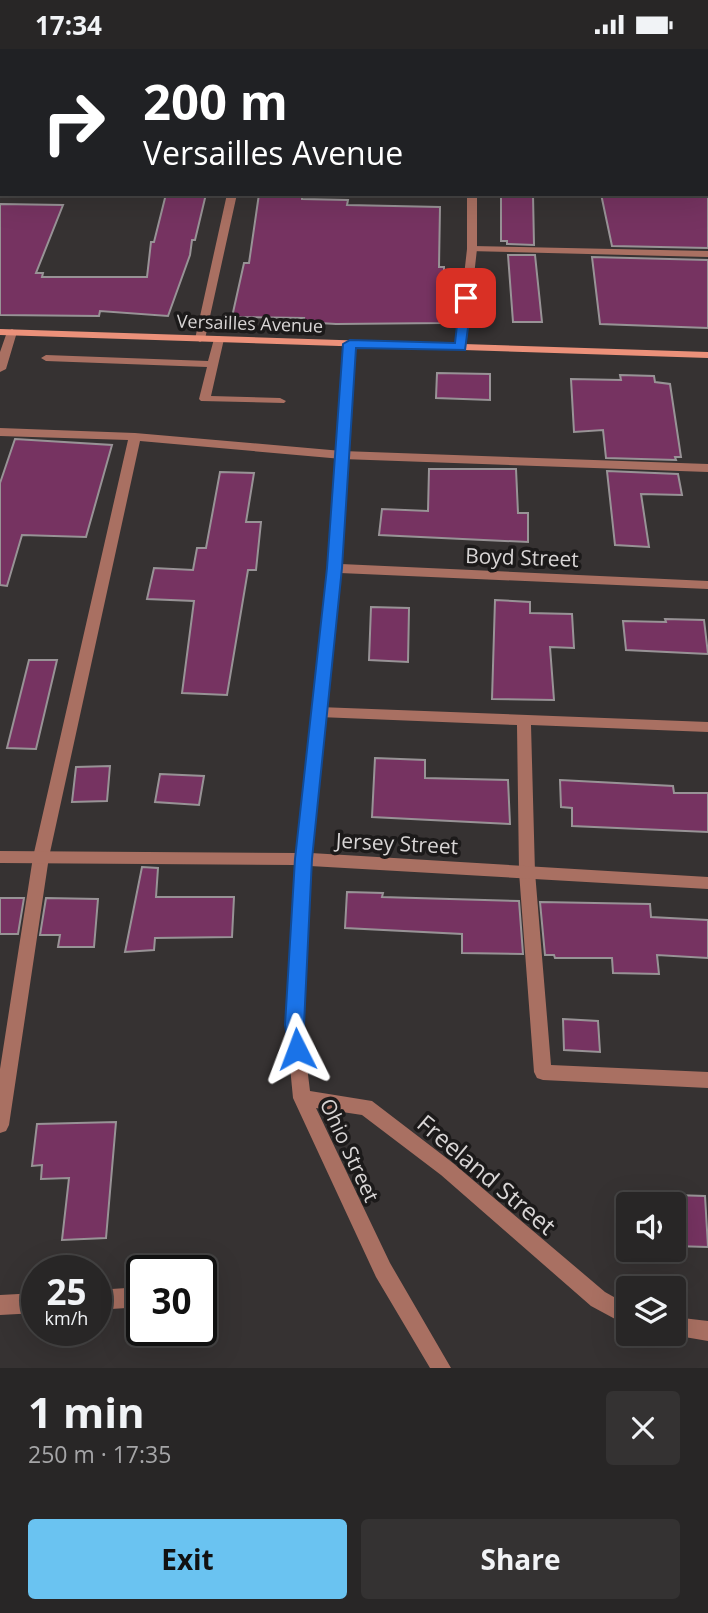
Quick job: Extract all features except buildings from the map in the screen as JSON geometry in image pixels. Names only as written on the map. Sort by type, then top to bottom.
[{"type":"street","points":[[200,338],[232,196]]},
{"type":"street","points":[[461,347],[472,249],[472,196]]},
{"type":"street","points":[[472,249],[708,254]]},
{"type":"street","points":[[0,369],[6,332]]},
{"type":"street","name":"Versailles Avenue","points":[[6,332],[708,355]]},
{"type":"street","points":[[219,339],[205,399],[280,401]]},
{"type":"street","name":"Ohio Street","points":[[350,344],[334,568],[303,859],[295,1025],[302,1098],[383,1270],[441,1368]]},
{"type":"street","points":[[46,358],[213,364]]},
{"type":"street","points":[[0,432],[135,437],[342,455],[708,468]]},
{"type":"street","points":[[0,1125],[41,857],[135,437]]},
{"type":"street","name":"Boyd Street","points":[[334,568],[708,585]]},
{"type":"street","points":[[319,712],[708,727]]},
{"type":"street","points":[[524,720],[527,872],[543,1072],[708,1080]]},
{"type":"street","name":"Jersey Street","points":[[0,857],[303,859],[708,883]]},
{"type":"street","name":"Freeland Street","points":[[302,1098],[366,1107],[447,1170],[598,1299],[616,1309]]},
{"type":"street","points":[[0,1304],[21,1303]]},
{"type":"street","points":[[686,1328],[708,1331]]},
{"type":"route","points":[[297,1049],[295,1025],[303,859],[334,568],[350,344],[461,347],[466,298]]}]
